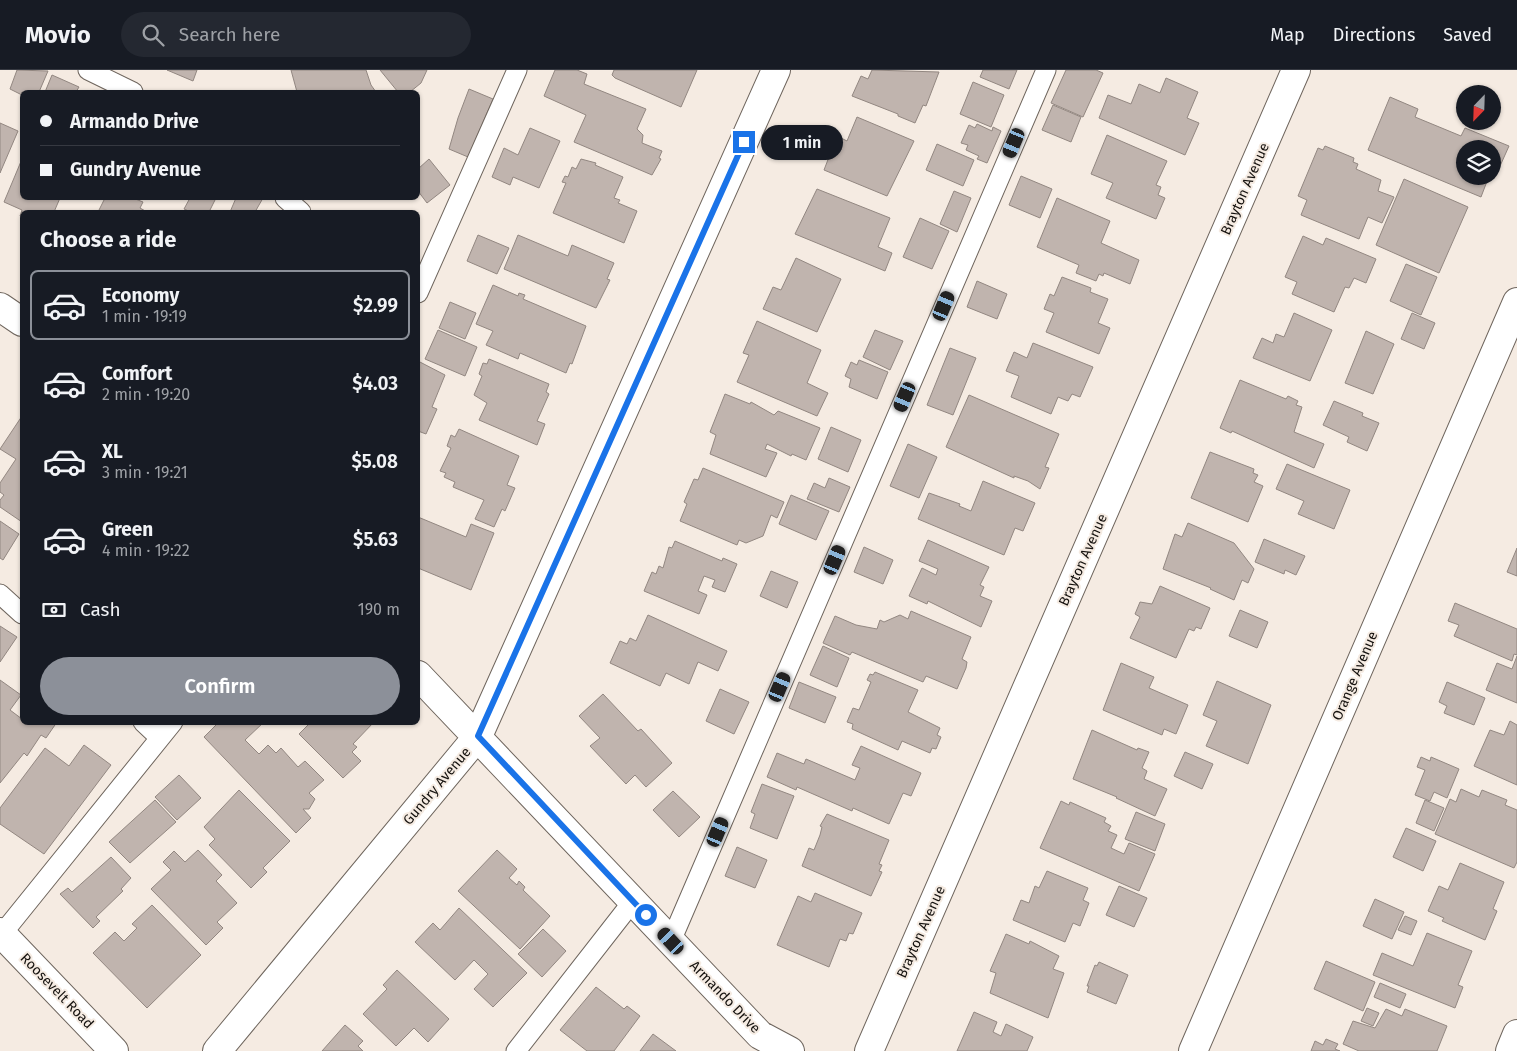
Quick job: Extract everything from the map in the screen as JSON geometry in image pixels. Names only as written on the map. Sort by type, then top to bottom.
[{"type":"street","name":"Gundry Avenue","points":[[217,1051],[478,736],[776,70]]},
{"type":"street","name":"Brayton Avenue","points":[[870,1051],[1296,70]]},
{"type":"street","name":"Orange Avenue","points":[[1193,1051],[1517,302]]},
{"type":"street","points":[[0,307],[20,321]]},
{"type":"street","name":"Armando Drive","points":[[420,677],[760,1035],[790,1051]]},
{"type":"street","name":"Roosevelt Road","points":[[1,933],[114,1051]]},
{"type":"street","points":[[1510,1051],[1517,1034]]},
{"type":"lane","points":[[88,70],[129,90]]},
{"type":"lane","points":[[420,288],[517,70]]},
{"type":"lane","points":[[671,941],[1046,70]]},
{"type":"lane","points":[[286,200],[299,210]]},
{"type":"lane","points":[[0,594],[20,612]]},
{"type":"lane","points":[[146,725],[160,738]]},
{"type":"lane","points":[[1,933],[170,725]]},
{"type":"lane","points":[[516,1051],[634,901]]},
{"type":"building","points":[[17,70],[48,71],[40,90],[20,90],[20,94],[10,89]]},
{"type":"building","points":[[167,70],[197,70],[193,81]]},
{"type":"building","points":[[291,70],[366,70],[375,90],[296,90]]},
{"type":"building","points":[[380,70],[427,70],[421,83],[412,90],[396,90]]},
{"type":"building","points":[[555,70],[577,70],[587,74],[584,84],[646,109],[637,129],[643,135],[642,143],[662,151],[659,158],[661,159],[652,175],[574,142],[586,115],[544,96]]},
{"type":"building","points":[[614,70],[697,70],[681,107],[615,78],[612,75]]},
{"type":"building","points":[[872,70],[939,72],[926,106],[923,105],[915,123],[898,116],[898,114],[852,96],[861,76],[868,79]]},
{"type":"building","points":[[983,70],[1017,70],[1009,89],[980,77]]},
{"type":"building","points":[[1066,70],[1096,70],[1103,73],[1083,117],[1051,103]]},
{"type":"building","points":[[52,75],[79,87],[77,90],[46,90]]},
{"type":"building","points":[[1166,78],[1198,92],[1187,118],[1199,123],[1185,155],[1099,118],[1108,95],[1131,104],[1139,84],[1160,93]]},
{"type":"building","points":[[973,82],[1004,95],[991,127],[960,114]]},
{"type":"building","points":[[469,89],[493,99],[468,157],[449,149]]},
{"type":"building","points":[[1390,97],[1418,109],[1415,117],[1461,136],[1464,130],[1470,130],[1494,140],[1456,140],[1456,185],[1486,185],[1481,197],[1368,150]]},
{"type":"building","points":[[1053,105],[1081,117],[1071,142],[1042,130]]},
{"type":"building","points":[[857,117],[914,141],[887,196],[824,170],[837,136],[847,141]]},
{"type":"building","points":[[0,123],[18,131],[0,173]]},
{"type":"building","points":[[977,124],[992,131],[993,127],[1001,131],[987,163],[977,159],[979,156],[966,150],[968,145],[961,143],[969,125],[975,128]]},
{"type":"building","points":[[530,128],[560,141],[539,188],[513,177],[510,185],[492,177],[504,148],[518,155]]},
{"type":"building","points":[[1107,135],[1167,161],[1156,185],[1161,187],[1158,195],[1165,198],[1156,219],[1106,198],[1113,183],[1091,174]]},
{"type":"building","points":[[1501,143],[1509,146],[1501,164]]},
{"type":"building","points":[[937,144],[974,160],[963,186],[926,170]]},
{"type":"building","points":[[1325,146],[1354,158],[1353,162],[1358,164],[1356,169],[1381,180],[1378,191],[1394,197],[1382,223],[1368,217],[1359,239],[1301,215],[1307,200],[1298,196],[1318,148],[1323,150]]},
{"type":"building","points":[[429,159],[450,185],[427,203],[420,194],[420,167]]},
{"type":"building","points":[[581,159],[596,163],[595,165],[623,177],[614,198],[620,200],[618,203],[637,211],[624,243],[553,213],[566,183],[562,182],[565,176],[568,177],[572,167],[576,169]]},
{"type":"building","points":[[20,164],[20,200],[59,200],[55,210],[22,210],[4,202]]},
{"type":"building","points":[[1021,176],[1052,189],[1040,218],[1009,205]]},
{"type":"building","points":[[1404,179],[1468,207],[1439,273],[1376,245]]},
{"type":"building","points":[[817,189],[890,218],[878,247],[892,253],[885,271],[795,234]]},
{"type":"building","points":[[954,191],[971,198],[957,232],[940,224]]},
{"type":"building","points":[[1057,198],[1110,221],[1101,243],[1139,260],[1130,284],[1104,273],[1103,276],[1099,274],[1096,281],[1076,273],[1079,265],[1037,247]]},
{"type":"building","points":[[104,200],[138,200],[143,202],[140,208],[144,210],[99,210]]},
{"type":"building","points":[[189,200],[215,200],[210,210],[184,209]]},
{"type":"building","points":[[235,200],[262,200],[256,210],[231,210]]},
{"type":"building","points":[[920,218],[949,231],[932,269],[903,257]]},
{"type":"building","points":[[478,235],[509,248],[497,274],[467,261]]},
{"type":"building","points":[[518,235],[568,256],[572,245],[614,263],[607,279],[610,280],[596,308],[504,269]]},
{"type":"building","points":[[1303,236],[1323,245],[1326,238],[1376,259],[1366,283],[1354,278],[1349,288],[1345,287],[1334,312],[1292,294],[1297,282],[1285,277]]},
{"type":"building","points":[[796,258],[841,279],[817,332],[763,309],[773,287],[781,290]]},
{"type":"building","points":[[1406,264],[1437,277],[1421,315],[1390,301]]},
{"type":"building","points":[[1062,277],[1091,288],[1090,292],[1108,299],[1098,323],[1110,328],[1099,354],[1046,332],[1054,313],[1044,309],[1050,294],[1054,296]]},
{"type":"building","points":[[977,281],[1007,294],[997,319],[967,307]]},
{"type":"building","points":[[493,285],[518,296],[519,293],[525,295],[523,299],[586,326],[572,364],[570,363],[566,373],[520,353],[518,359],[486,345],[493,331],[476,324]]},
{"type":"building","points":[[450,302],[476,313],[465,339],[439,328]]},
{"type":"building","points":[[1294,313],[1332,330],[1310,381],[1253,358],[1262,338],[1273,343],[1276,334],[1284,337]]},
{"type":"building","points":[[1412,313],[1435,323],[1424,349],[1401,339]]},
{"type":"building","points":[[757,321],[821,350],[807,383],[828,393],[817,416],[737,382],[749,355],[743,353]]},
{"type":"building","points":[[438,330],[477,347],[465,376],[425,359]]},
{"type":"building","points":[[875,330],[903,341],[890,370],[863,357]]},
{"type":"building","points":[[1366,331],[1394,344],[1373,394],[1345,383]]},
{"type":"building","points":[[1033,343],[1093,367],[1080,397],[1072,394],[1068,401],[1058,397],[1051,414],[1011,397],[1019,376],[1006,371],[1014,352],[1027,358]]},
{"type":"building","points":[[950,348],[976,358],[953,415],[927,405]]},
{"type":"building","points":[[489,359],[549,384],[546,392],[549,394],[537,421],[545,424],[537,445],[479,420],[487,403],[474,395],[482,376],[479,374],[483,363],[487,364]]},
{"type":"building","points":[[859,360],[888,372],[877,399],[849,387],[851,379],[845,376],[851,362],[857,365]]},
{"type":"building","points":[[420,362],[445,375],[432,407],[437,409],[426,434],[420,432]]},
{"type":"building","points":[[1240,380],[1286,399],[1288,396],[1298,401],[1296,405],[1302,407],[1294,432],[1324,444],[1314,468],[1232,431],[1231,433],[1220,428]]},
{"type":"building","points":[[725,394],[750,404],[751,402],[774,415],[778,411],[820,428],[806,460],[792,454],[791,456],[767,444],[765,449],[777,453],[766,477],[710,454],[716,435],[710,432]]},
{"type":"building","points":[[969,395],[1059,434],[1045,467],[1049,468],[1040,489],[1028,481],[1014,476],[1014,478],[946,447]]},
{"type":"building","points":[[1334,401],[1363,413],[1362,416],[1379,423],[1367,451],[1347,442],[1349,437],[1323,425]]},
{"type":"building","points":[[20,419],[20,521],[0,507],[0,500],[4,495],[0,492],[0,483],[16,459],[0,449]]},
{"type":"building","points":[[831,427],[861,440],[848,472],[818,459]]},
{"type":"building","points":[[459,429],[519,456],[507,485],[515,488],[505,511],[502,509],[494,527],[475,519],[484,500],[453,487],[455,482],[444,477],[446,473],[440,471],[451,448],[447,446],[451,435],[455,437]]},
{"type":"building","points":[[908,444],[937,457],[919,498],[890,486]]},
{"type":"building","points":[[1210,452],[1254,469],[1253,473],[1258,475],[1254,482],[1263,486],[1248,522],[1191,498]]},
{"type":"building","points":[[1287,464],[1350,490],[1334,529],[1298,514],[1304,501],[1276,489]]},
{"type":"building","points":[[703,468],[784,502],[777,518],[771,515],[763,536],[746,543],[739,540],[737,545],[680,521],[687,504],[684,502],[694,479],[698,480]]},
{"type":"building","points":[[829,478],[850,487],[839,512],[807,499],[814,483],[825,488]]},
{"type":"building","points":[[983,481],[1035,503],[1023,531],[1015,528],[1004,555],[918,519],[929,493],[960,504],[959,506],[971,511]]},
{"type":"building","points":[[791,495],[829,511],[816,540],[779,524]]},
{"type":"building","points":[[420,518],[466,537],[471,524],[494,533],[471,590],[420,569]]},
{"type":"building","points":[[0,521],[19,534],[3,560],[0,558]]},
{"type":"building","points":[[1188,523],[1234,543],[1254,569],[1248,583],[1242,580],[1234,600],[1211,588],[1163,569],[1175,534],[1182,537]]},
{"type":"building","points":[[1264,539],[1305,556],[1296,575],[1285,570],[1284,574],[1255,562]]},
{"type":"building","points":[[928,540],[989,567],[980,585],[984,587],[980,596],[992,601],[981,627],[928,601],[927,604],[909,596],[922,568],[936,575],[938,569],[919,561]]},
{"type":"building","points":[[675,541],[722,561],[723,558],[737,564],[725,592],[712,587],[715,580],[704,576],[698,591],[707,595],[699,614],[644,591],[652,572],[656,574],[659,566],[663,568],[669,547],[672,548]]},
{"type":"building","points":[[864,547],[893,560],[883,584],[854,572]]},
{"type":"building","points":[[1517,548],[1517,576],[1507,572]]},
{"type":"building","points":[[771,571],[798,582],[787,608],[760,596]]},
{"type":"building","points":[[1160,586],[1210,608],[1201,629],[1196,627],[1194,631],[1189,629],[1176,658],[1130,638],[1140,617],[1135,614],[1140,602],[1152,604]]},
{"type":"building","points":[[1455,603],[1517,629],[1517,655],[1514,654],[1512,661],[1454,636],[1459,625],[1448,621]]},
{"type":"building","points":[[1240,610],[1268,622],[1257,648],[1229,636]]},
{"type":"building","points":[[911,611],[971,637],[962,659],[967,662],[966,668],[957,689],[926,676],[923,682],[852,652],[850,655],[823,643],[835,616],[856,625],[877,629],[880,620],[884,622],[900,615],[908,619]]},
{"type":"building","points":[[648,615],[727,651],[718,671],[698,662],[689,684],[666,673],[660,686],[610,663],[620,641],[627,644],[630,638],[636,641]]},
{"type":"building","points":[[0,626],[17,637],[0,662]]},
{"type":"building","points":[[823,646],[849,658],[837,687],[810,675]]},
{"type":"building","points":[[1517,656],[1517,703],[1486,690],[1497,663],[1512,669]]},
{"type":"building","points":[[1121,663],[1154,677],[1149,688],[1188,705],[1176,734],[1164,729],[1162,735],[1103,710]]},
{"type":"building","points":[[875,672],[918,690],[908,712],[940,728],[937,735],[941,737],[936,749],[932,748],[930,753],[902,741],[898,750],[852,729],[853,724],[847,722],[853,708],[859,710],[871,682],[867,680],[870,674],[873,675]]},
{"type":"building","points":[[0,680],[20,694],[10,710],[20,718],[20,725],[55,725],[46,738],[41,735],[27,756],[24,753],[0,783]]},
{"type":"building","points":[[1217,681],[1271,705],[1248,764],[1206,746],[1217,721],[1203,715]]},
{"type":"building","points":[[799,682],[836,697],[825,723],[789,708]]},
{"type":"building","points":[[1447,682],[1485,698],[1474,725],[1444,713],[1447,706],[1439,702]]},
{"type":"building","points":[[720,689],[749,702],[734,734],[706,721]]},
{"type":"building","points":[[603,694],[638,731],[641,729],[672,763],[646,787],[635,775],[626,784],[590,746],[600,738],[579,716]]},
{"type":"building","points":[[1510,721],[1517,725],[1517,785],[1474,766],[1490,730],[1504,735]]},
{"type":"building","points":[[216,725],[261,725],[245,740],[259,754],[268,745],[276,753],[281,748],[298,767],[305,761],[324,780],[309,793],[315,799],[309,809],[303,809],[311,818],[296,833],[204,737]]},
{"type":"building","points":[[308,725],[371,725],[353,744],[357,747],[352,752],[361,761],[343,778],[299,734]]},
{"type":"building","points":[[1092,730],[1137,750],[1138,748],[1149,752],[1142,768],[1147,771],[1144,779],[1167,789],[1155,816],[1117,797],[1073,779]]},
{"type":"building","points":[[84,745],[111,765],[44,854],[0,824],[0,808],[45,748],[69,766]]},
{"type":"building","points":[[861,746],[921,773],[911,796],[903,793],[889,824],[853,808],[852,811],[797,787],[796,790],[767,777],[777,753],[804,764],[806,759],[855,780],[860,768],[852,765]]},
{"type":"building","points":[[1185,752],[1213,764],[1202,789],[1174,776]]},
{"type":"building","points":[[1421,757],[1430,761],[1431,757],[1459,769],[1447,798],[1434,792],[1430,801],[1415,795],[1425,770],[1417,767]]},
{"type":"building","points":[[179,775],[201,798],[177,820],[155,797]]},
{"type":"building","points":[[762,784],[794,796],[777,839],[750,828],[755,814],[751,812]]},
{"type":"building","points":[[1461,789],[1479,797],[1482,790],[1507,800],[1505,805],[1517,810],[1517,862],[1514,868],[1435,834],[1450,799],[1456,802]]},
{"type":"building","points":[[239,790],[290,841],[263,868],[267,872],[251,888],[209,845],[215,839],[204,827]]},
{"type":"building","points":[[673,791],[700,817],[679,837],[653,810]]},
{"type":"building","points":[[155,800],[176,822],[130,863],[109,842]]},
{"type":"building","points":[[1425,800],[1444,808],[1434,831],[1416,823]]},
{"type":"building","points":[[1061,801],[1069,805],[1070,802],[1106,818],[1104,822],[1111,826],[1108,831],[1117,835],[1111,848],[1124,854],[1129,843],[1155,854],[1139,891],[1040,848]]},
{"type":"building","points":[[1136,812],[1165,824],[1155,851],[1125,839]]},
{"type":"building","points":[[827,814],[889,840],[879,864],[882,865],[879,871],[882,872],[871,896],[802,866],[809,848],[814,850],[822,827],[820,826]]},
{"type":"building","points":[[1406,828],[1436,841],[1423,871],[1393,857]]},
{"type":"building","points":[[737,847],[767,860],[755,888],[725,876]]},
{"type":"building","points":[[198,850],[222,875],[216,881],[237,903],[217,922],[223,928],[206,945],[151,889],[171,870],[163,862],[174,851],[185,862]]},
{"type":"building","points":[[497,850],[517,869],[509,878],[517,885],[519,881],[525,887],[523,890],[550,916],[520,949],[458,891]]},
{"type":"building","points":[[111,857],[131,878],[121,889],[123,891],[96,917],[100,921],[93,928],[60,894],[68,888],[72,892]]},
{"type":"building","points":[[1460,863],[1504,882],[1493,909],[1497,911],[1485,940],[1442,921],[1444,918],[1428,911],[1439,886],[1448,890]]},
{"type":"building","points":[[1047,871],[1088,888],[1083,900],[1089,903],[1080,926],[1073,923],[1065,942],[1013,920],[1021,900],[1029,903],[1035,886],[1039,888]]},
{"type":"building","points":[[1119,886],[1147,898],[1134,927],[1106,915]]},
{"type":"building","points":[[815,893],[862,913],[853,934],[849,933],[846,941],[840,939],[829,967],[777,945],[798,896],[811,902]]},
{"type":"building","points":[[1375,899],[1404,912],[1392,939],[1363,926]]},
{"type":"building","points":[[152,905],[201,955],[147,1008],[93,953],[115,932],[124,941],[137,928],[132,924]]},
{"type":"building","points":[[459,908],[527,973],[493,1007],[474,989],[488,974],[474,960],[455,980],[415,942],[433,923],[440,930]]},
{"type":"building","points":[[1405,916],[1417,921],[1411,935],[1398,930]]},
{"type":"building","points":[[543,929],[566,951],[542,977],[518,954]]},
{"type":"building","points":[[1427,933],[1472,951],[1458,985],[1463,987],[1455,1008],[1373,975],[1382,953],[1413,966]]},
{"type":"building","points":[[1006,934],[1029,944],[1030,941],[1059,956],[1053,969],[1064,973],[1048,1018],[990,993],[996,973],[990,971]]},
{"type":"building","points":[[1326,961],[1375,982],[1363,1011],[1314,989]]},
{"type":"building","points":[[1099,962],[1128,975],[1116,1004],[1087,992],[1089,986],[1087,986],[1095,965],[1097,966]]},
{"type":"building","points":[[397,970],[449,1019],[428,1042],[414,1028],[396,1046],[363,1014],[387,989],[383,985]]},
{"type":"building","points":[[1380,983],[1406,994],[1400,1008],[1374,997]]},
{"type":"building","points":[[596,987],[624,1009],[627,1006],[640,1016],[614,1051],[587,1051],[560,1030]]},
{"type":"building","points":[[1367,1008],[1379,1013],[1373,1026],[1361,1021]]},
{"type":"building","points":[[1386,1009],[1402,1016],[1405,1009],[1447,1026],[1437,1051],[1359,1051],[1343,1044],[1353,1021],[1375,1028]]},
{"type":"building","points":[[974,1012],[997,1022],[993,1032],[1001,1036],[1006,1024],[1033,1037],[1027,1051],[957,1051]]},
{"type":"building","points":[[345,1025],[363,1041],[358,1046],[363,1051],[322,1051]]},
{"type":"building","points":[[653,1034],[676,1051],[640,1051]]},
{"type":"building","points":[[1326,1039],[1338,1044],[1335,1049],[1340,1051],[1311,1051],[1315,1041],[1323,1045]]},
{"type":"route","points":[[646,915],[478,736],[744,142]]}]
